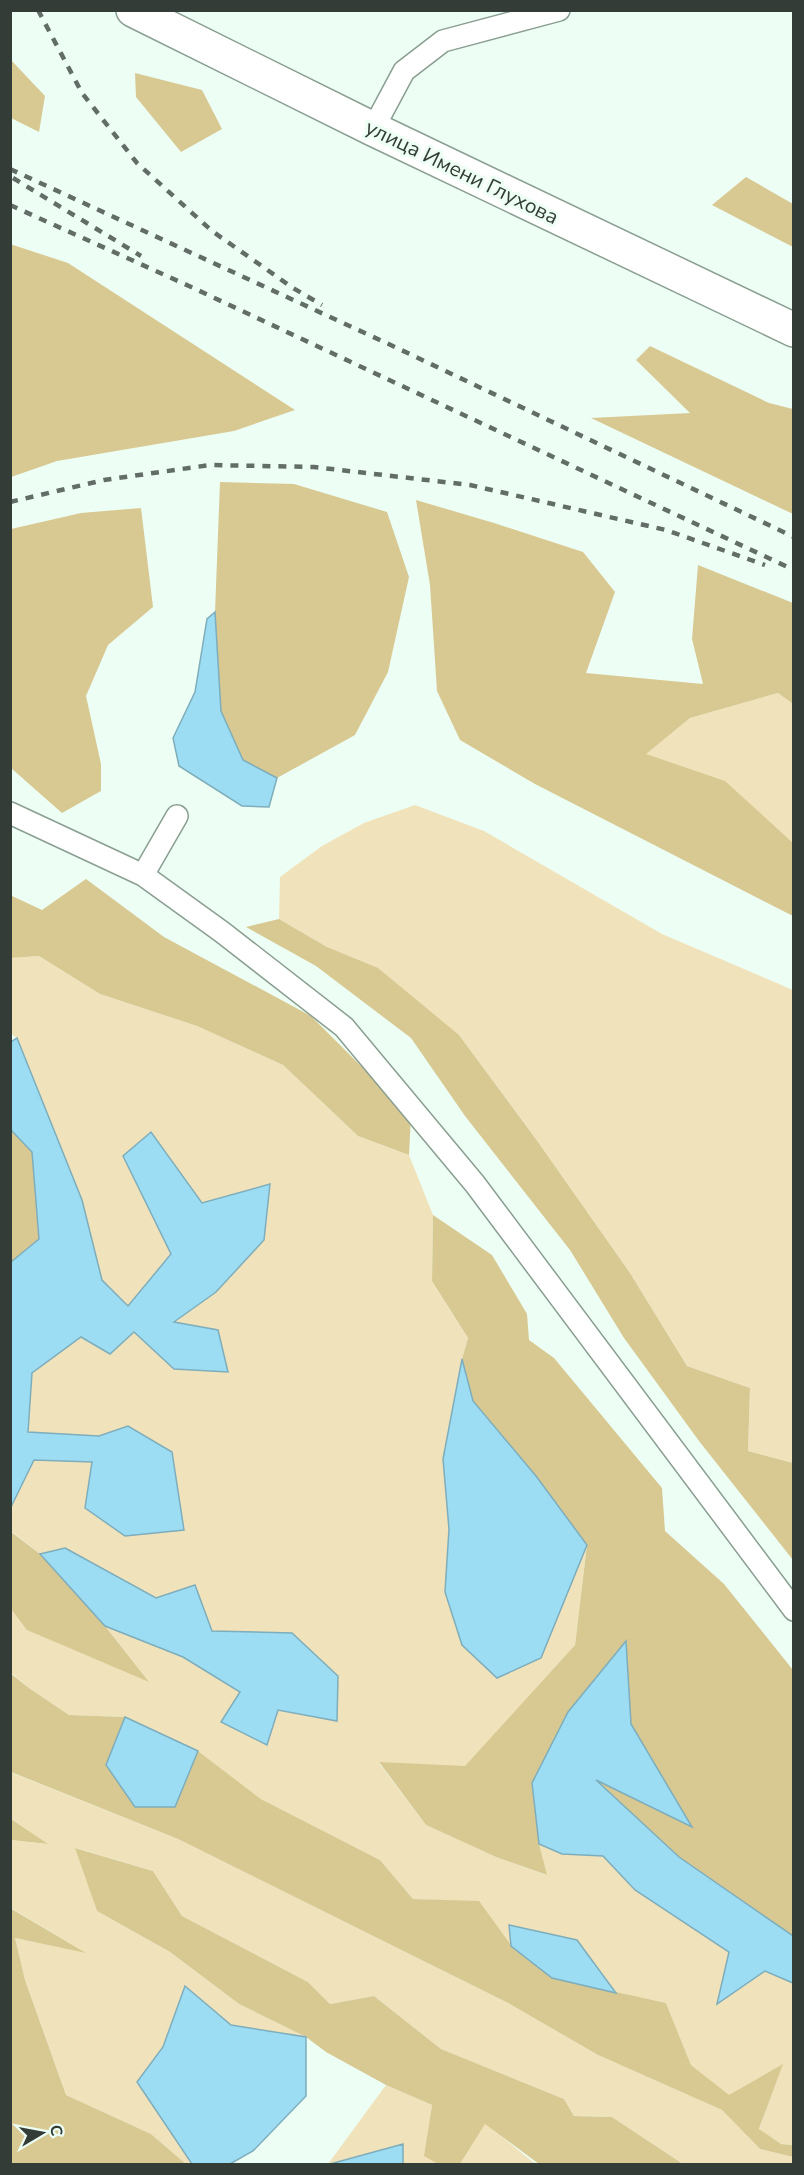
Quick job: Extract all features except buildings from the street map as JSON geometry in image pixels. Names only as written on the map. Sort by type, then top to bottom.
[{"type":"street","name":"улица Имени Глухова","points":[[133,10],[373,129],[794,330]]},
{"type":"lane","points":[[373,129],[404,71],[443,41],[559,10]]},
{"type":"lane","points":[[10,813],[143,875],[222,932],[344,1028],[476,1184],[794,1610]]},
{"type":"lane","points":[[143,875],[177,816]]},
{"type":"shaded area","points":[[11,60],[45,96],[39,132],[11,118]]},
{"type":"shaded area","points":[[135,73],[202,90],[222,129],[181,152],[136,97]]},
{"type":"shaded area","points":[[746,177],[793,204],[793,247],[712,205]]},
{"type":"shaded area","points":[[10,244],[68,263],[295,410],[234,431],[57,461],[11,477]]},
{"type":"shaded area","points":[[650,346],[769,403],[793,409],[793,514],[591,418],[690,413],[636,360]]},
{"type":"shaded area","points":[[220,482],[294,484],[387,512],[409,577],[388,672],[355,735],[277,778],[243,760],[221,711],[215,612]]},
{"type":"shaded area","points":[[416,500],[583,552],[615,592],[586,673],[703,684],[692,639],[698,565],[793,603],[793,704],[778,693],[690,718],[646,754],[725,781],[793,843],[793,916],[535,784],[460,740],[437,691],[430,585]]},
{"type":"shaded area","points":[[141,508],[153,607],[108,645],[86,696],[101,764],[101,791],[62,813],[11,768],[11,529],[81,513]]},
{"type":"shaded area","points":[[778,693],[793,704],[793,843],[645,754],[690,718]]},
{"type":"shaded area","points":[[415,805],[484,831],[662,934],[793,990],[793,1463],[748,1451],[750,1388],[687,1366],[630,1273],[459,1035],[327,947],[279,919],[280,877],[322,846],[364,823]]},
{"type":"shaded area","points":[[86,879],[164,937],[311,1016],[411,1116],[409,1155],[358,1136],[283,1065],[197,1026],[100,994],[39,956],[11,958],[10,895],[42,910]]},
{"type":"shaded area","points":[[279,919],[327,947],[378,968],[459,1035],[630,1273],[687,1366],[750,1388],[748,1451],[793,1463],[793,1560],[699,1441],[624,1338],[570,1250],[465,1116],[411,1038],[316,966],[246,927]]},
{"type":"shaded area","points":[[39,956],[100,994],[197,1026],[283,1065],[358,1136],[409,1155],[433,1215],[432,1281],[468,1338],[443,1459],[449,1529],[445,1592],[541,1658],[587,1545],[575,1645],[465,1767],[379,1763],[426,1825],[496,1857],[546,1875],[539,1844],[562,1854],[603,1856],[635,1890],[730,1952],[718,2003],[765,1971],[793,1983],[793,2145],[781,2144],[759,2130],[782,2065],[729,2096],[691,2065],[666,2003],[616,1993],[577,1940],[509,1925],[511,1946],[479,1902],[413,1899],[380,1860],[261,1799],[198,1751],[125,1717],[69,1715],[11,1673],[11,1609],[28,1630],[148,1681],[105,1626],[183,1657],[240,1692],[267,1744],[278,1710],[337,1721],[292,1633],[211,1631],[65,1548],[40,1554],[11,1531],[10,1507],[34,1460],[92,1462],[128,1426],[99,1436],[28,1432],[32,1373],[81,1337],[134,1332],[174,1369],[174,1323],[216,1292],[270,1185],[202,1203],[151,1132],[123,1156],[171,1254],[128,1306],[102,1280],[82,1200],[17,1038],[11,1034],[11,958]]},
{"type":"shaded area","points":[[11,1130],[32,1151],[39,1239],[11,1262]]},
{"type":"shaded area","points":[[433,1215],[492,1255],[527,1314],[529,1340],[554,1358],[662,1488],[665,1531],[724,1584],[793,1670],[793,1936],[679,1857],[594,1778],[691,1826],[631,1724],[626,1642],[568,1712],[532,1783],[539,1844],[547,1875],[496,1857],[426,1825],[379,1762],[465,1766],[575,1645],[587,1545],[536,1476],[473,1401],[462,1359],[468,1338],[432,1281]]},
{"type":"shaded area","points":[[10,1531],[40,1554],[105,1626],[149,1682],[27,1630],[11,1609]]},
{"type":"shaded area","points":[[10,1673],[69,1715],[125,1717],[106,1765],[175,1807],[198,1751],[261,1799],[380,1860],[413,1899],[479,1901],[511,1945],[552,1978],[666,2003],[691,2065],[729,2095],[783,2064],[759,2129],[781,2144],[793,2145],[793,2157],[760,2149],[722,2110],[598,2055],[508,2003],[178,1839],[11,1772]]},
{"type":"shaded area","points":[[10,1772],[178,1839],[508,2003],[598,2055],[722,2110],[760,2149],[793,2157],[793,2164],[683,2164],[612,2117],[574,2116],[564,2099],[441,2049],[374,1996],[330,2004],[308,1982],[182,1916],[153,1871],[76,1848],[97,1911],[170,1952],[239,2004],[306,2037],[231,2025],[184,1987],[163,2047],[137,2082],[192,2164],[186,2164],[151,2134],[66,2095],[25,1980],[15,1938],[84,1952],[11,1908],[11,1840],[47,1844],[11,1819]]},
{"type":"shaded area","points":[[11,1819],[48,1844],[11,1840]]},
{"type":"shaded area","points":[[75,1848],[153,1871],[182,1916],[308,1982],[330,2004],[374,1996],[441,2049],[564,2099],[574,2116],[612,2117],[683,2164],[539,2164],[485,2124],[460,2164],[438,2164],[424,2156],[432,2105],[386,2085],[326,2052],[306,2037],[239,2004],[170,1952],[97,1911]]},
{"type":"shaded area","points":[[10,1908],[86,1953],[15,1938],[25,1980],[66,2095],[151,2134],[186,2164],[11,2164]]},
{"type":"shaded area","points":[[386,2085],[432,2105],[425,2155],[438,2164],[403,2164],[403,2144],[328,2164]]},
{"type":"shaded area","points":[[485,2123],[533,2162],[539,2164],[460,2164]]},
{"type":"water","points":[[215,612],[221,711],[243,760],[277,778],[269,807],[242,806],[179,766],[173,738],[195,692],[207,619]]},
{"type":"water","points":[[17,1038],[82,1200],[102,1280],[128,1306],[171,1254],[123,1156],[151,1132],[202,1203],[270,1184],[264,1240],[216,1292],[174,1322],[218,1330],[228,1372],[174,1369],[134,1332],[110,1354],[81,1337],[32,1373],[28,1432],[99,1436],[128,1426],[172,1452],[184,1530],[125,1536],[85,1508],[92,1462],[34,1460],[11,1507],[11,1262],[39,1239],[32,1152],[11,1130],[11,1042]]},
{"type":"water","points":[[462,1359],[473,1401],[536,1476],[587,1545],[541,1658],[497,1678],[462,1645],[445,1592],[449,1529],[443,1459]]},
{"type":"water","points":[[65,1548],[156,1598],[195,1585],[212,1631],[292,1633],[338,1676],[337,1721],[278,1710],[267,1745],[221,1722],[240,1692],[183,1657],[105,1626],[40,1554]]},
{"type":"water","points":[[626,1641],[631,1724],[692,1827],[596,1780],[679,1857],[793,1936],[793,1983],[765,1971],[717,2004],[729,1952],[635,1890],[603,1856],[562,1854],[539,1844],[532,1783],[568,1712]]},
{"type":"water","points":[[125,1717],[198,1751],[175,1807],[135,1807],[106,1765]]},
{"type":"water","points":[[509,1925],[577,1940],[616,1993],[552,1978],[511,1946]]},
{"type":"water","points":[[185,1986],[231,2025],[306,2037],[306,2096],[253,2151],[230,2164],[192,2164],[137,2082],[163,2047]]},
{"type":"water","points":[[403,2144],[403,2164],[330,2164]]},
{"type":"railway","points":[[38,10],[82,93],[137,163],[212,231],[293,288],[322,305]]},
{"type":"railway","points":[[10,169],[395,347],[794,537]]},
{"type":"railway","points":[[13,178],[141,256]]},
{"type":"railway","points":[[10,205],[189,286],[794,570]]},
{"type":"railway","points":[[10,502],[104,480],[210,465],[314,467],[470,485],[666,530],[765,565]]}]
